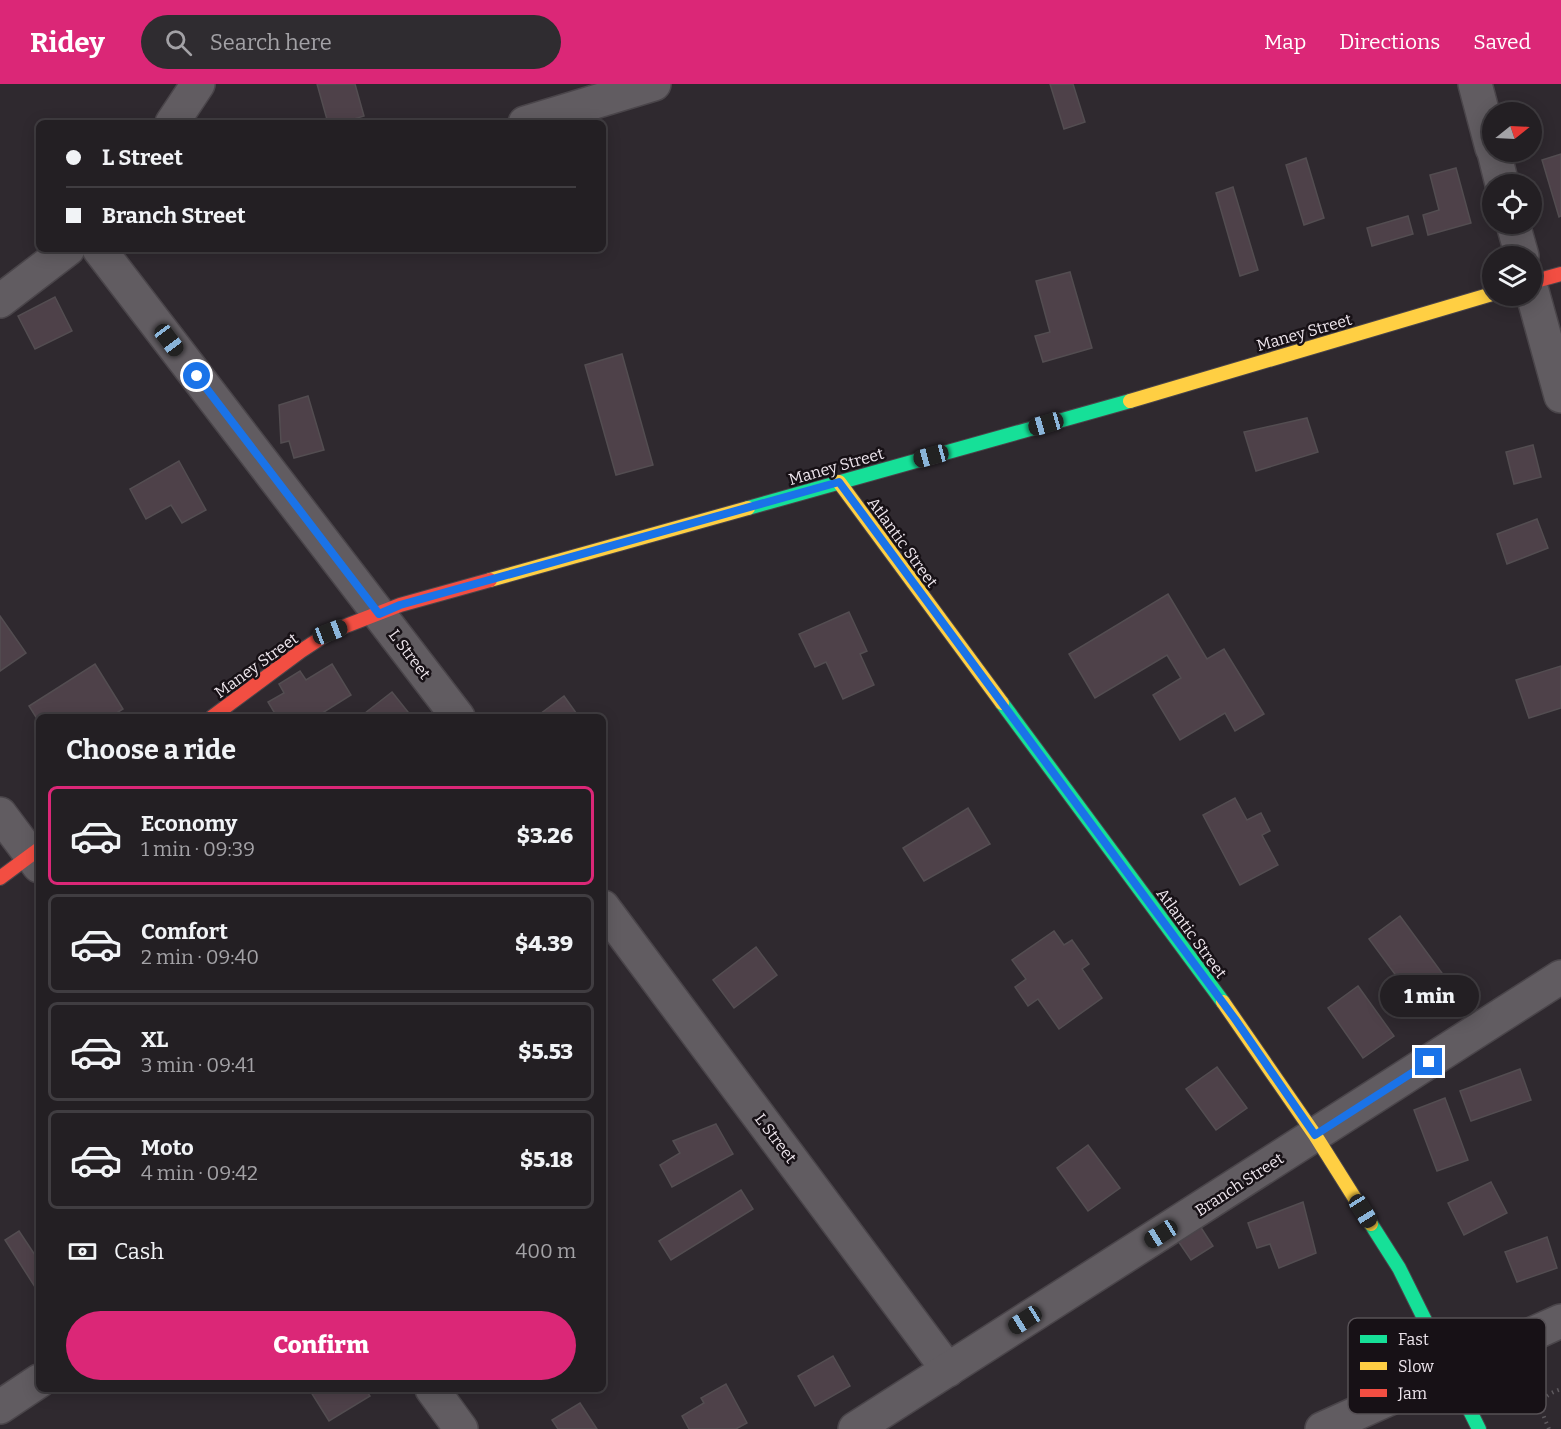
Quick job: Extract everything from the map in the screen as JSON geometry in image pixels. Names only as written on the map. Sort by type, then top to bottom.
[{"type":"street","points":[[174,120],[198,84]]},
{"type":"street","points":[[535,120],[654,84]]},
{"type":"street","points":[[1475,84],[1482,110]]},
{"type":"street","points":[[0,301],[64,252]]},
{"type":"street","name":"L Street","points":[[101,252],[456,714]]},
{"type":"street","points":[[1542,279],[1561,274]]},
{"type":"street","name":"Maney Street","points":[[216,714],[330,632],[400,605],[1116,405],[1482,297]]},
{"type":"street","points":[[1536,306],[1561,396]]},
{"type":"street","name":"Atlantic Street","points":[[839,482],[1235,1019],[1315,1135],[1398,1268],[1424,1318]]},
{"type":"street","points":[[0,814],[36,857],[0,878]]},
{"type":"street","name":"L Street","points":[[606,911],[948,1370]]},
{"type":"street","name":"Branch Street","points":[[855,1429],[1561,977]]},
{"type":"street","points":[[1546,1328],[1561,1321]]},
{"type":"street","points":[[0,1407],[36,1383]]},
{"type":"street","points":[[434,1392],[461,1429]]},
{"type":"street","points":[[1322,1429],[1355,1414]]},
{"type":"street","name":"Atlantic Street","points":[[1472,1414],[1479,1429]]},
{"type":"path","points":[[1546,1396],[1561,1389]]},
{"type":"path","points":[[1544,1414],[1549,1429]]},
{"type":"building","points":[[317,84],[355,84],[364,116],[351,120],[327,120]]},
{"type":"building","points":[[1050,84],[1073,84],[1085,122],[1064,129]]},
{"type":"building","points":[[1561,154],[1561,216],[1559,217],[1542,160]]},
{"type":"building","points":[[1306,158],[1324,218],[1304,225],[1286,165]]},
{"type":"building","points":[[1456,168],[1471,223],[1428,235],[1423,215],[1439,210],[1430,175]]},
{"type":"building","points":[[1233,187],[1258,270],[1240,276],[1216,193]]},
{"type":"building","points":[[1408,216],[1413,234],[1372,246],[1367,228]]},
{"type":"building","points":[[1070,272],[1092,348],[1043,362],[1035,336],[1050,332],[1036,281]]},
{"type":"building","points":[[55,297],[72,331],[35,349],[18,316]]},
{"type":"building","points":[[622,354],[653,465],[616,475],[585,365]]},
{"type":"building","points":[[308,396],[324,450],[294,458],[289,441],[281,443],[279,405]]},
{"type":"building","points":[[1307,418],[1318,452],[1256,471],[1244,432]]},
{"type":"building","points":[[1533,445],[1541,477],[1514,484],[1506,452]]},
{"type":"building","points":[[179,461],[206,510],[182,523],[171,505],[146,519],[130,489]]},
{"type":"building","points":[[1537,519],[1548,548],[1507,564],[1497,534]]},
{"type":"building","points":[[1168,594],[1207,659],[1224,649],[1264,714],[1235,731],[1225,713],[1180,740],[1153,695],[1181,678],[1167,655],[1095,698],[1069,654]]},
{"type":"building","points":[[849,612],[867,651],[860,654],[874,685],[843,699],[826,662],[815,667],[799,634]]},
{"type":"building","points":[[0,616],[26,653],[0,671]]},
{"type":"building","points":[[95,664],[123,709],[115,714],[36,714],[36,717],[29,706]]},
{"type":"building","points":[[332,664],[351,695],[321,714],[275,714],[268,702],[284,693],[279,684],[300,671],[306,680]]},
{"type":"building","points":[[1561,666],[1561,708],[1529,718],[1516,680]]},
{"type":"building","points":[[392,692],[410,714],[364,714]]},
{"type":"building","points":[[564,696],[577,714],[540,714]]},
{"type":"building","points":[[1235,798],[1247,820],[1261,813],[1270,831],[1262,835],[1278,865],[1240,885],[1203,815]]},
{"type":"building","points":[[968,808],[990,844],[924,881],[903,848]]},
{"type":"building","points":[[1400,916],[1442,973],[1411,996],[1369,939]]},
{"type":"building","points":[[1054,931],[1064,945],[1072,940],[1089,964],[1082,969],[1102,998],[1059,1029],[1038,999],[1028,1006],[1015,987],[1026,979],[1012,960]]},
{"type":"building","points":[[756,947],[777,975],[734,1008],[713,980]]},
{"type":"building","points":[[1358,986],[1394,1036],[1363,1058],[1328,1008]]},
{"type":"building","points":[[1217,1067],[1247,1108],[1216,1130],[1186,1089]]},
{"type":"building","points":[[1520,1069],[1531,1100],[1471,1121],[1460,1091]]},
{"type":"building","points":[[1445,1098],[1468,1160],[1437,1171],[1414,1110]]},
{"type":"building","points":[[716,1124],[733,1154],[672,1187],[660,1165],[680,1153],[673,1141]]},
{"type":"building","points":[[1088,1145],[1120,1188],[1088,1211],[1057,1168]]},
{"type":"building","points":[[1491,1182],[1507,1213],[1464,1235],[1448,1203]]},
{"type":"building","points":[[741,1190],[753,1209],[671,1260],[659,1241]]},
{"type":"building","points":[[1303,1202],[1316,1253],[1279,1268],[1270,1244],[1257,1248],[1248,1223]]},
{"type":"building","points":[[1198,1223],[1213,1246],[1191,1260],[1176,1238]]},
{"type":"building","points":[[19,1231],[36,1256],[35,1287],[5,1240]]},
{"type":"building","points":[[1547,1237],[1557,1268],[1517,1282],[1505,1252]]},
{"type":"building","points":[[833,1356],[850,1386],[815,1406],[798,1376]]},
{"type":"building","points":[[726,1384],[747,1423],[736,1429],[689,1429],[682,1416],[704,1403],[701,1398]]},
{"type":"building","points":[[311,1392],[367,1392],[370,1396],[329,1421]]},
{"type":"building","points":[[580,1403],[597,1429],[558,1429],[552,1420]]},
{"type":"traffic: fast","points":[[748,508],[1130,401]]},
{"type":"traffic: fast","points":[[1002,703],[1223,1002]]},
{"type":"traffic: fast","points":[[1371,1224],[1399,1268],[1424,1318]]},
{"type":"traffic: fast","points":[[1472,1414],[1479,1429]]},
{"type":"traffic: slow","points":[[1130,401],[1482,297]]},
{"type":"traffic: slow","points":[[839,482],[1002,703]]},
{"type":"traffic: slow","points":[[490,580],[748,508]]},
{"type":"traffic: slow","points":[[1223,1002],[1315,1135],[1371,1224]]},
{"type":"traffic: jam","points":[[1542,279],[1561,274]]},
{"type":"traffic: jam","points":[[216,714],[330,632],[400,605],[490,580]]},
{"type":"traffic: jam","points":[[0,878],[36,851]]},
{"type":"route","points":[[197,376],[379,614],[400,605],[839,482],[1235,1019],[1315,1135],[1429,1062]]}]
